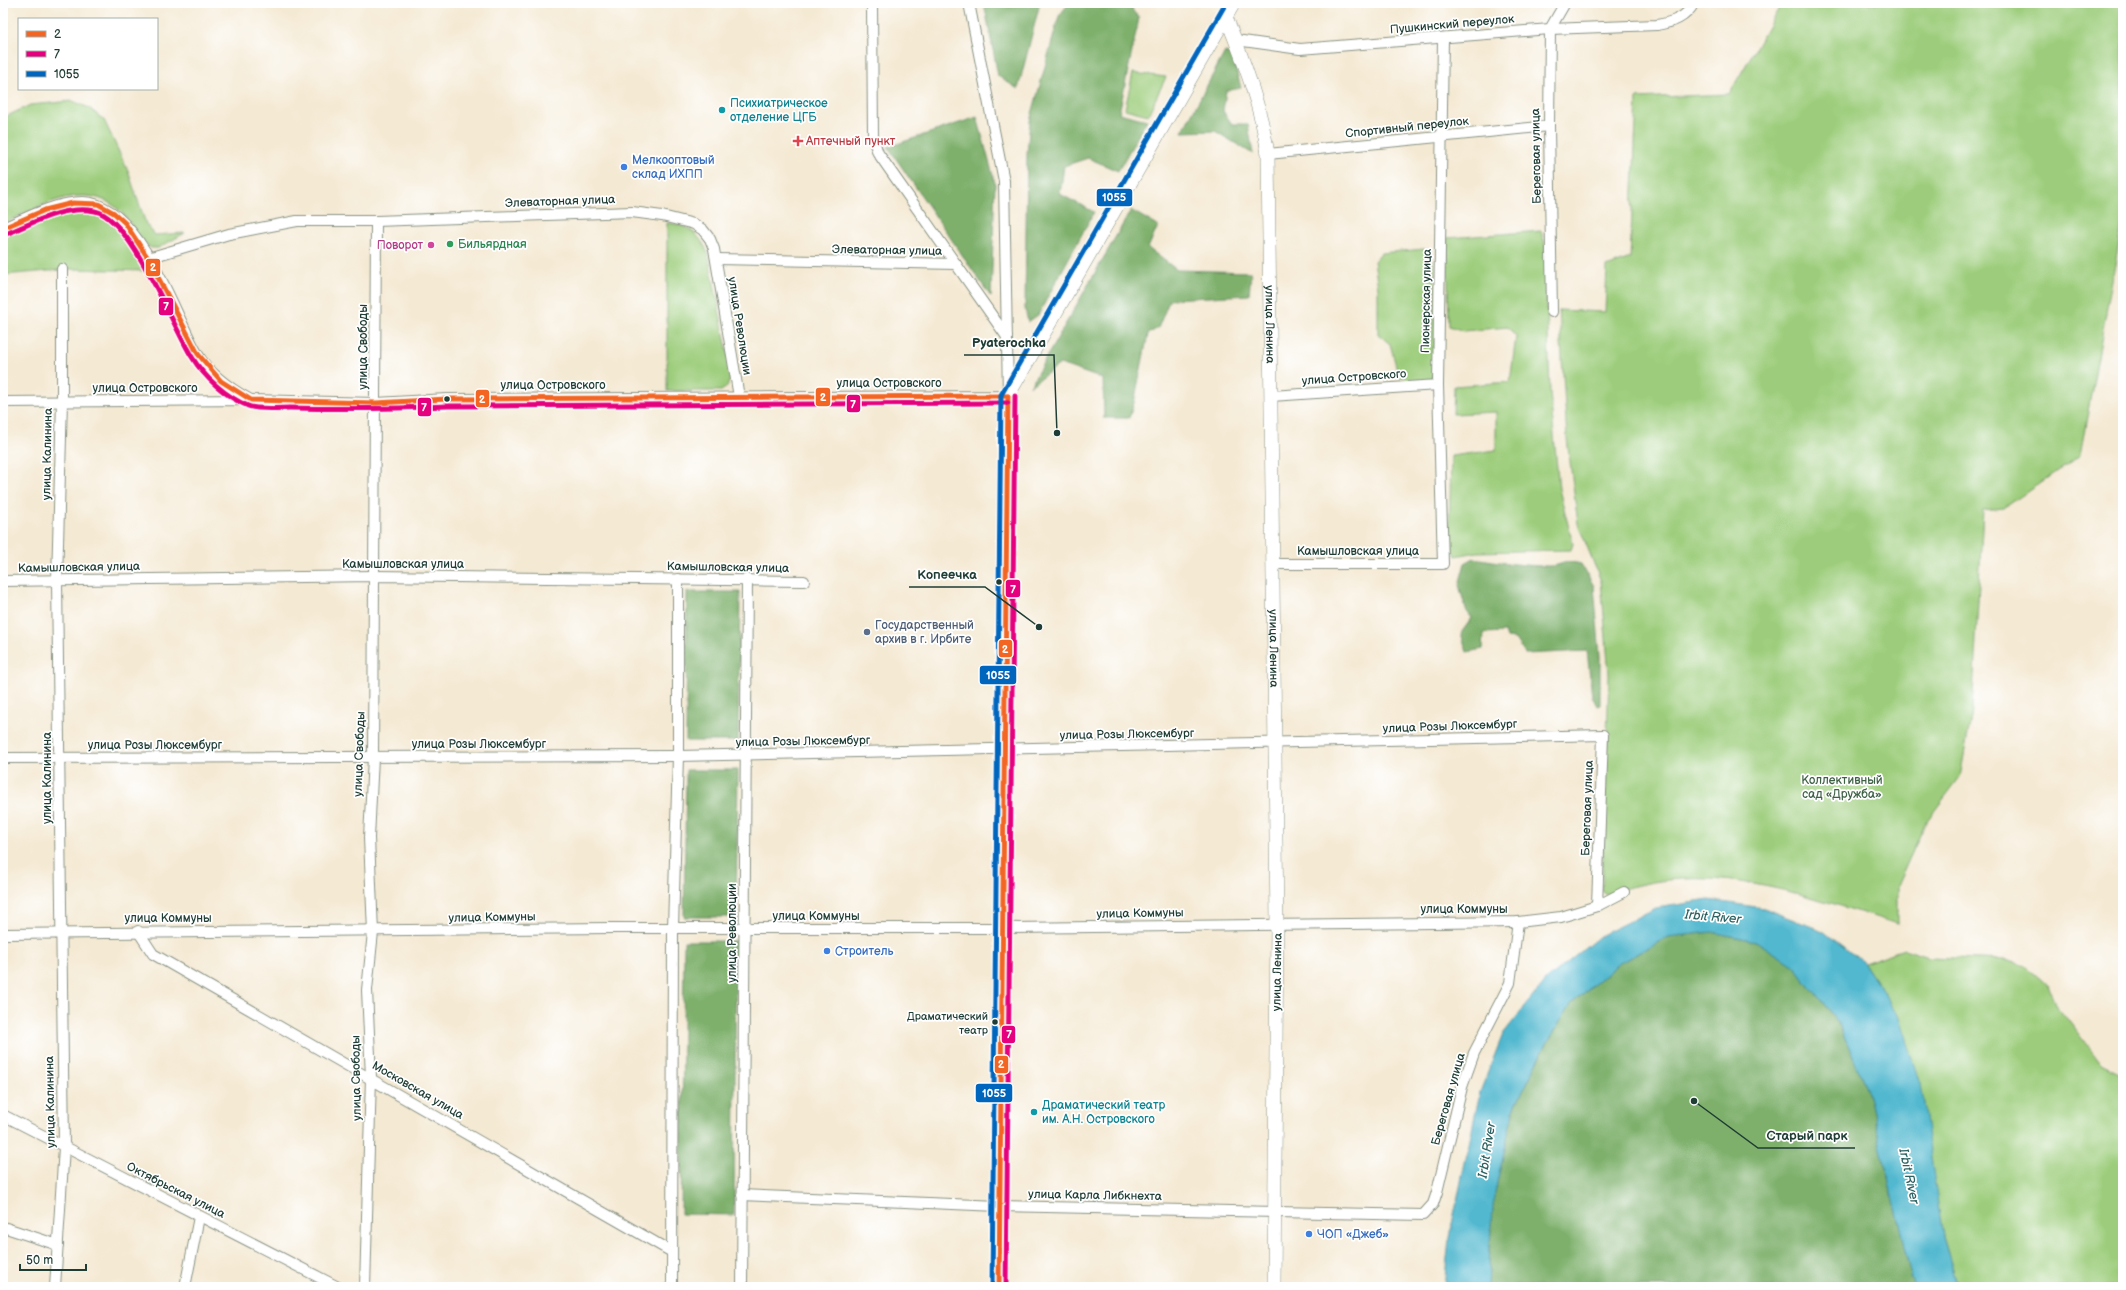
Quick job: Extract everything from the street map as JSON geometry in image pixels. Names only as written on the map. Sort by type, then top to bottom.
[{"type":"main road","points":[[999,1287],[1008,396],[1234,3]]},
{"type":"main road","name":"улица Ленина","points":[[1226,17],[1236,40],[1252,86],[1264,131],[1268,154],[1274,564],[1277,924],[1274,1287]]},
{"type":"street","points":[[872,3],[873,123],[875,147],[1007,337]]},
{"type":"street","points":[[969,3],[1004,181],[1008,396]]},
{"type":"street","name":"Береговая улица","points":[[1552,312],[1549,126],[1550,29],[1565,3]]},
{"type":"street","name":"Пушкинский переулок","points":[[1236,40],[1300,50],[1550,29],[1657,25],[1671,23],[1692,6]]},
{"type":"street","name":"Пионерская улица","points":[[1443,38],[1438,385],[1443,564]]},
{"type":"street","name":"Спортивный переулок","points":[[1268,154],[1549,126]]},
{"type":"street","points":[[3,228],[45,210],[74,203],[98,204],[114,213],[125,223],[148,258],[198,354],[221,381],[251,400]]},
{"type":"street","name":"Элеваторная улица","points":[[148,258],[229,234],[297,221],[376,221],[632,212],[662,216],[694,224],[703,230],[710,239],[716,259],[956,264]]},
{"type":"street","name":"улица Свободы","points":[[365,1287],[371,1077],[367,990],[373,932],[369,838],[373,757],[376,221]]},
{"type":"street","name":"улица Революции","points":[[716,259],[738,397]]},
{"type":"street","name":"улица Калинина","points":[[54,1287],[64,1147],[57,580],[62,401],[62,269]]},
{"type":"street","name":"улица Островского","points":[[1271,396],[1438,385]]},
{"type":"street","name":"улица Островского","points":[[3,402],[251,400],[376,403],[447,399],[1008,396]]},
{"type":"street","name":"Камышловская улица","points":[[1274,564],[1443,564]]},
{"type":"street","name":"Камышловская улица","points":[[3,581],[374,576],[747,579],[804,581]]},
{"type":"street","points":[[672,1287],[673,928],[678,756],[678,579]]},
{"type":"street","name":"улица Революции","points":[[742,1287],[747,579]]},
{"type":"street","name":"Береговая улица","points":[[1597,906],[1603,735]]},
{"type":"street","name":"улица Розы Люксембург","points":[[3,758],[678,756],[1275,744],[1603,735]]},
{"type":"street","name":"улица Коммуны","points":[[3,934],[138,931],[373,932],[673,928],[1002,928],[1518,922],[1561,917],[1597,906],[1624,892]]},
{"type":"street","name":"Береговая улица","points":[[1423,1215],[1433,1204],[1437,1192],[1462,1087],[1474,1053],[1510,983],[1518,922]]},
{"type":"street","name":"Московская улица","points":[[138,931],[153,954],[371,1077],[672,1252]]},
{"type":"street","name":"Октябрьская улица","points":[[3,1115],[199,1217],[338,1287]]},
{"type":"street","name":"улица Карла Либкнехта","points":[[742,1195],[1000,1206],[1423,1215]]},
{"type":"street","points":[[185,1287],[199,1217]]},
{"type":"street","points":[[3,1227],[58,1245]]},
{"type":"green space","points":[[984,3],[1040,3],[1018,89],[998,76]]},
{"type":"green space","points":[[1069,3],[1131,3],[1133,11],[1139,18],[1119,113],[1147,120],[1118,171],[1088,158],[1064,166],[1060,194],[1094,212],[1038,315],[1028,322],[1025,309],[1027,153],[1030,121],[1059,16]]},
{"type":"green space","name":"Коллективный сад «Дружба»","points":[[1782,3],[2123,3],[2123,220],[2080,455],[2004,508],[1983,510],[1972,712],[1960,777],[1926,822],[1897,886],[1897,924],[1842,906],[1784,890],[1726,880],[1668,880],[1629,887],[1606,894],[1602,891],[1609,674],[1601,581],[1578,524],[1567,439],[1559,310],[1605,312],[1607,267],[1630,258],[1637,98],[1729,94]]},
{"type":"green space","points":[[1225,52],[1232,54],[1241,88],[1226,91],[1223,111],[1232,124],[1248,124],[1253,154],[1215,131],[1182,132]]},
{"type":"green space","points":[[1133,73],[1166,77],[1148,115],[1125,109]]},
{"type":"green space","points":[[73,101],[89,108],[104,120],[128,171],[146,224],[155,235],[185,233],[158,248],[151,248],[120,211],[107,201],[92,197],[77,196],[46,204],[3,224],[3,118],[30,105]]},
{"type":"green space","points":[[977,117],[995,183],[991,297],[888,147]]},
{"type":"green space","points":[[80,210],[103,219],[120,232],[134,249],[146,271],[73,269],[3,275],[3,236],[41,220]]},
{"type":"green space","points":[[1131,210],[1158,226],[1148,248],[1177,270],[1251,272],[1249,295],[1170,299],[1158,328],[1148,334],[1134,403],[1129,418],[1104,418],[1103,379],[1060,364],[1030,386]]},
{"type":"green space","points":[[667,223],[687,228],[693,232],[702,241],[708,254],[732,374],[727,387],[721,391],[667,391]]},
{"type":"green space","points":[[1541,231],[1545,244],[1550,392],[1559,489],[1573,544],[1571,550],[1477,552],[1456,556],[1449,539],[1451,456],[1496,450],[1496,412],[1453,414],[1454,386],[1510,382],[1516,337],[1508,327],[1464,331],[1449,326],[1447,238]]},
{"type":"green space","points":[[1424,249],[1431,253],[1435,274],[1435,372],[1431,380],[1422,382],[1399,377],[1390,344],[1378,334],[1378,288],[1374,261],[1381,253]]},
{"type":"green space","points":[[1474,558],[1529,565],[1553,566],[1566,562],[1581,564],[1594,586],[1600,656],[1600,705],[1597,706],[1592,696],[1587,651],[1525,654],[1515,639],[1507,638],[1505,632],[1484,633],[1483,649],[1467,652],[1461,633],[1472,618],[1466,610],[1459,585],[1465,563]]},
{"type":"green space","points":[[687,592],[740,592],[738,741],[686,741]]},
{"type":"green space","points":[[686,770],[738,770],[736,917],[684,917]]},
{"type":"green space","points":[[1712,932],[1756,941],[1794,966],[1838,1022],[1868,1092],[1909,1268],[1915,1287],[1488,1287],[1492,1206],[1513,1111],[1546,1045],[1571,1004],[1618,964],[1668,937]]},
{"type":"green space","points":[[684,941],[736,941],[734,1215],[681,1214]]},
{"type":"green space","points":[[1904,949],[1929,957],[2004,960],[2026,966],[2046,984],[2059,1008],[2101,1064],[2123,1075],[2123,1287],[1958,1287],[1943,1237],[1898,1015],[1864,963]]},
{"type":"water","name":"Irbit River","points":[[1709,900],[1763,908],[1823,931],[1864,963],[1898,1015],[1920,1084],[1943,1237],[1958,1287],[1915,1287],[1909,1268],[1868,1092],[1838,1022],[1794,966],[1756,941],[1712,932],[1668,937],[1618,964],[1571,1004],[1546,1045],[1513,1111],[1492,1206],[1488,1287],[1444,1287],[1449,1238],[1480,1092],[1503,1034],[1546,980],[1601,935],[1656,908]]},
{"type":"transit line","name":"1055","points":[[992,1287],[1001,395],[1226,3]]},
{"type":"transit line","name":"2","points":[[3,228],[45,210],[73,203],[98,204],[114,213],[125,223],[148,258],[198,354],[221,381],[251,400],[376,403],[447,399],[1008,396]]},
{"type":"transit line","name":"7","points":[[6,234],[49,216],[72,211],[95,211],[109,218],[123,232],[136,252],[150,275],[192,357],[203,372],[224,392],[248,406],[257,408],[1008,403]]},
{"type":"transit line","name":"2","points":[[999,1287],[1008,396]]},
{"type":"transit line","name":"7","points":[[1006,1287],[1015,396]]},
{"type":"place","name":"Психиатрическое отделение ЦГБ","points":[[722,110]]},
{"type":"place","name":"Аптечный пункт","points":[[798,141]]},
{"type":"place","name":"Мелкооптовый склад ИХПП","points":[[624,167]]},
{"type":"place","name":"Бильярдная","points":[[450,244]]},
{"type":"place","name":"Поворот","points":[[431,245]]},
{"type":"place","name":"Pyaterochka","points":[[1057,433]]},
{"type":"place","name":"Копеечка","points":[[1039,627]]},
{"type":"place","name":"Государственный архив в г. Ирбите","points":[[867,632]]},
{"type":"place","name":"Строитель","points":[[827,951]]},
{"type":"place","name":"Драматический театр","points":[[995,1022]]},
{"type":"place","name":"Старый парк","points":[[1694,1101]]},
{"type":"place","name":"Драматический театр им. А.Н. Островского","points":[[1034,1112]]},
{"type":"place","name":"ЧОП «Джеб»","points":[[1309,1234]]}]
